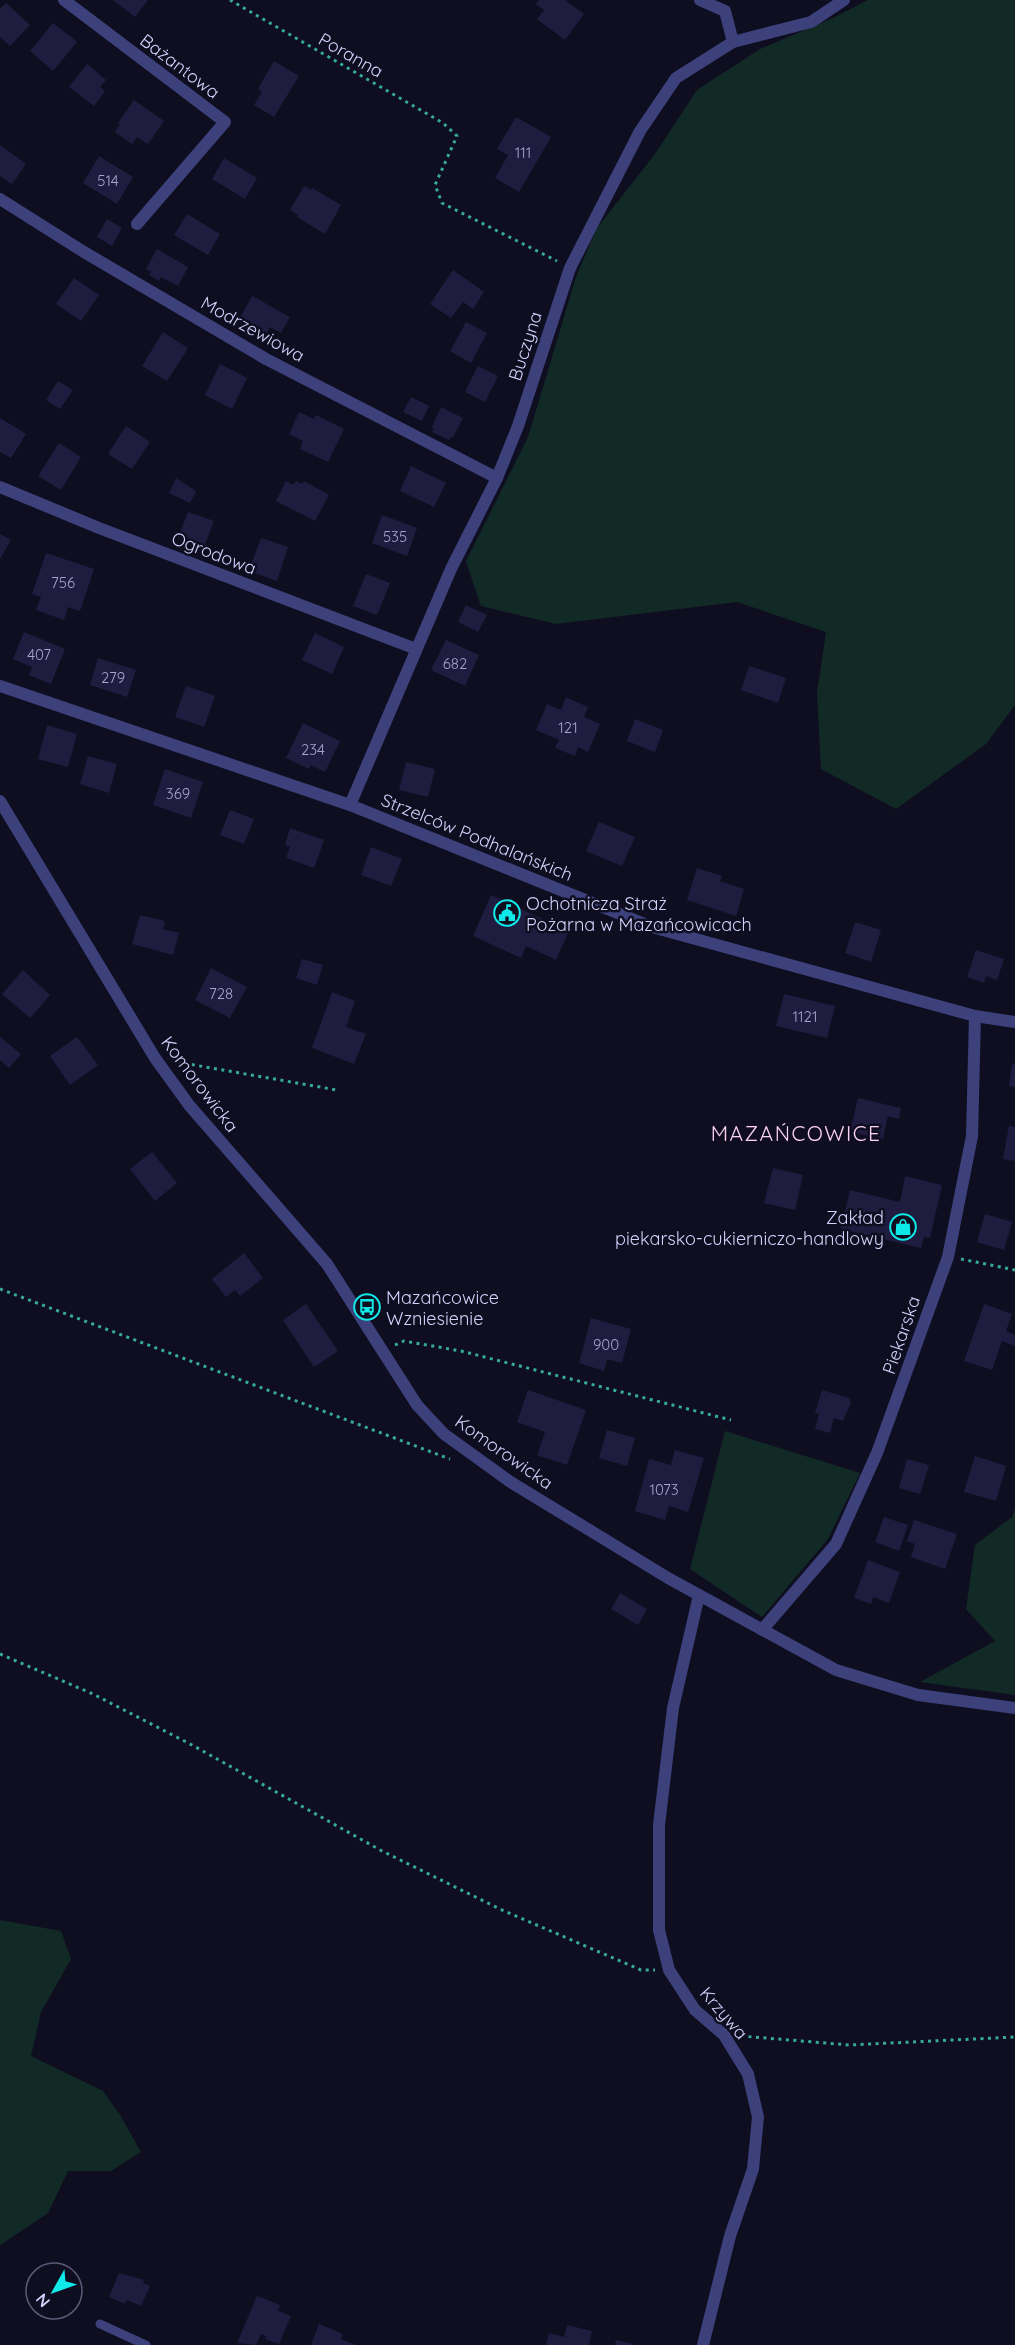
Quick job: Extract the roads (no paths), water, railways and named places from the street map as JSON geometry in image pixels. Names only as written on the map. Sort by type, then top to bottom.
[{"type":"street","name":"Bażantowa","points":[[64,0],[225,123],[137,224]]},
{"type":"street","points":[[700,0],[725,11],[734,42]]},
{"type":"street","name":"Buczyna","points":[[350,805],[451,569],[497,478],[518,426],[570,267],[640,131],[676,78],[734,42],[811,22],[844,0]]},
{"type":"street","name":"Modrzewiowa","points":[[0,199],[84,252],[266,359],[497,478]]},
{"type":"street","name":"Ogrodowa","points":[[0,487],[99,528],[416,650]]},
{"type":"street","name":"Strzelców Podhalańskich","points":[[0,686],[350,805],[652,927],[975,1016],[1015,1022]]},
{"type":"street","name":"Komorowicka","points":[[0,801],[155,1058],[189,1105],[327,1264],[417,1405],[444,1434],[509,1481],[699,1595],[836,1671],[918,1695],[1015,1708]]},
{"type":"street","name":"Piekarska","points":[[762,1630],[836,1544],[881,1443],[948,1257],[972,1136],[975,1016]]},
{"type":"street","name":"Krzywa","points":[[699,1595],[674,1708],[658,1825],[659,1930],[669,1970],[695,2010],[724,2035],[748,2074],[758,2117],[753,2169],[730,2236],[703,2345]]},
{"type":"lane","points":[[100,2325],[146,2345]]},
{"type":"place","name":"Ochotnicza Straż Pożarna w Mazańcowicach","points":[[507,913]]},
{"type":"place","name":"Zakład piekarsko-cukierniczo-handlowy","points":[[903,1227]]},
{"type":"place","name":"Mazańcowice Wzniesienie","points":[[367,1307]]},
{"type":"district","name":"MAZAŃCOWICE","points":[[796,1133]]}]
